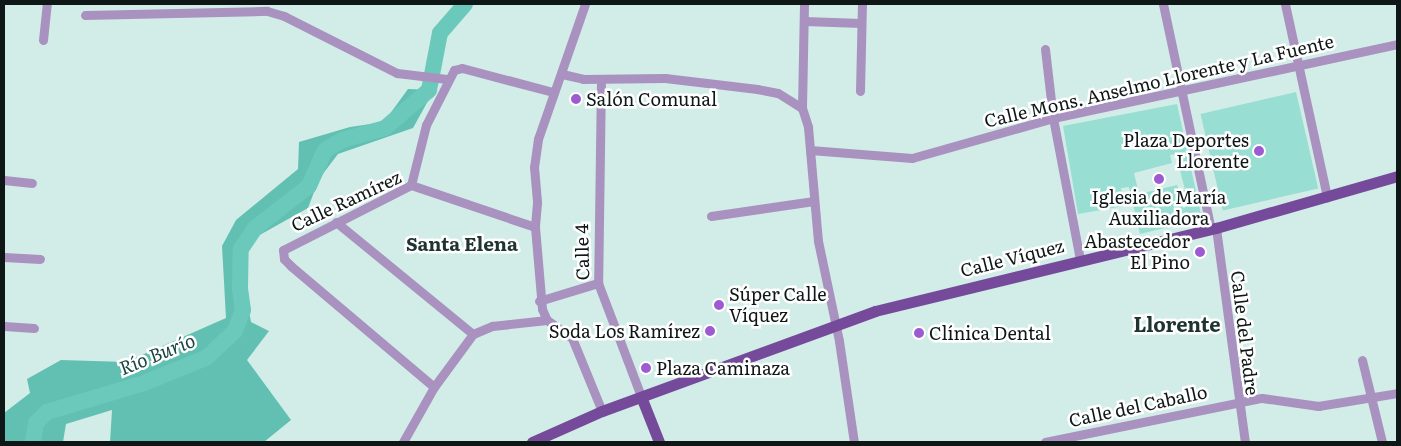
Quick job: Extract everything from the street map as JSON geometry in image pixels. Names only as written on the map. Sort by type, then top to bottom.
[{"type":"main road","name":"Calle Víquez","points":[[532,442],[602,411],[642,399],[836,325],[900,304],[1214,228],[1397,176]]},
{"type":"main road","name":"Calle 4","points":[[642,399],[659,442]]},
{"type":"street","points":[[43,40],[48,4]]},
{"type":"street","points":[[585,4],[538,139],[534,167],[537,202],[534,227],[539,302],[547,320],[572,338],[602,411]]},
{"type":"street","points":[[804,4],[802,108],[807,118],[814,201],[824,279],[836,325],[854,442]]},
{"type":"street","points":[[860,91],[862,4]]},
{"type":"street","name":"Calle del Padre","points":[[1162,4],[1214,228],[1237,403],[1245,442]]},
{"type":"street","points":[[1286,4],[1327,196]]},
{"type":"street","points":[[85,15],[267,11],[284,16],[367,60],[398,73],[443,80]]},
{"type":"street","points":[[804,21],[861,22]]},
{"type":"street","name":"Calle Mons. Anselmo Llorente y La Fuente","points":[[810,150],[912,158],[1054,118],[1182,92],[1299,63],[1397,44]]},
{"type":"street","points":[[1045,49],[1054,118],[1080,259]]},
{"type":"street","points":[[411,185],[426,125],[443,80],[454,70],[462,68],[553,92]]},
{"type":"street","points":[[562,74],[601,79],[664,78],[758,89],[778,93],[802,108]]},
{"type":"street","name":"Calle 4","points":[[601,79],[598,283],[642,399]]},
{"type":"street","points":[[4,180],[32,183]]},
{"type":"street","name":"Calle Ramírez","points":[[434,388],[284,259],[285,248],[411,185],[534,227]]},
{"type":"street","points":[[711,216],[814,201]]},
{"type":"street","points":[[336,222],[473,334]]},
{"type":"street","points":[[4,257],[40,259]]},
{"type":"street","points":[[539,302],[598,283]]},
{"type":"street","points":[[403,442],[434,388],[473,334],[492,326],[547,320]]},
{"type":"street","points":[[4,326],[34,328]]},
{"type":"street","points":[[1362,360],[1373,397],[1382,442]]},
{"type":"street","name":"Calle del Caballo","points":[[1045,442],[1272,397],[1318,406],[1397,393]]},
{"type":"green space","points":[[408,89],[434,90],[413,128],[338,154],[319,179],[308,208],[256,237],[243,254],[241,268],[251,322],[269,331],[247,360],[291,420],[264,442],[110,442],[112,410],[66,424],[63,442],[4,442],[4,413],[30,393],[27,379],[61,360],[126,362],[226,318],[222,246],[236,220],[298,169],[299,142],[350,127],[384,122]]},
{"type":"green space","name":"Plaza Deportes Llorente","points":[[1296,92],[1318,188],[1223,211],[1201,114]]},
{"type":"green space","points":[[1177,104],[1202,219],[1140,234],[1129,187],[1121,188],[1124,206],[1078,214],[1063,126]],"holes":[[[1176,154],[1185,190],[1179,191],[1177,185],[1139,194],[1134,173],[1172,163],[1170,155]]]},
{"type":"waterway","name":"Río Burío","points":[[33,442],[36,423],[47,412],[144,383],[206,358],[235,331],[243,310],[240,288],[241,249],[255,228],[309,186],[325,150],[342,140],[385,128],[429,90],[440,33],[465,4]]},
{"type":"place","name":"Salón Comunal","points":[[576,99]]},
{"type":"place","name":"Plaza Deportes Llorente","points":[[1259,151]]},
{"type":"place","name":"Iglesia de María Auxiliadora","points":[[1159,179]]},
{"type":"place","name":"Abastecedor El Pino","points":[[1200,252]]},
{"type":"place","name":"Súper Calle Víquez","points":[[719,305]]},
{"type":"place","name":"Soda Los Ramírez","points":[[710,331]]},
{"type":"place","name":"Clínica Dental","points":[[919,333]]},
{"type":"place","name":"Plaza Caminaza","points":[[646,368]]},
{"type":"district","name":"Santa Elena","points":[[462,244]]},
{"type":"district","name":"Llorente","points":[[1177,323]]}]
